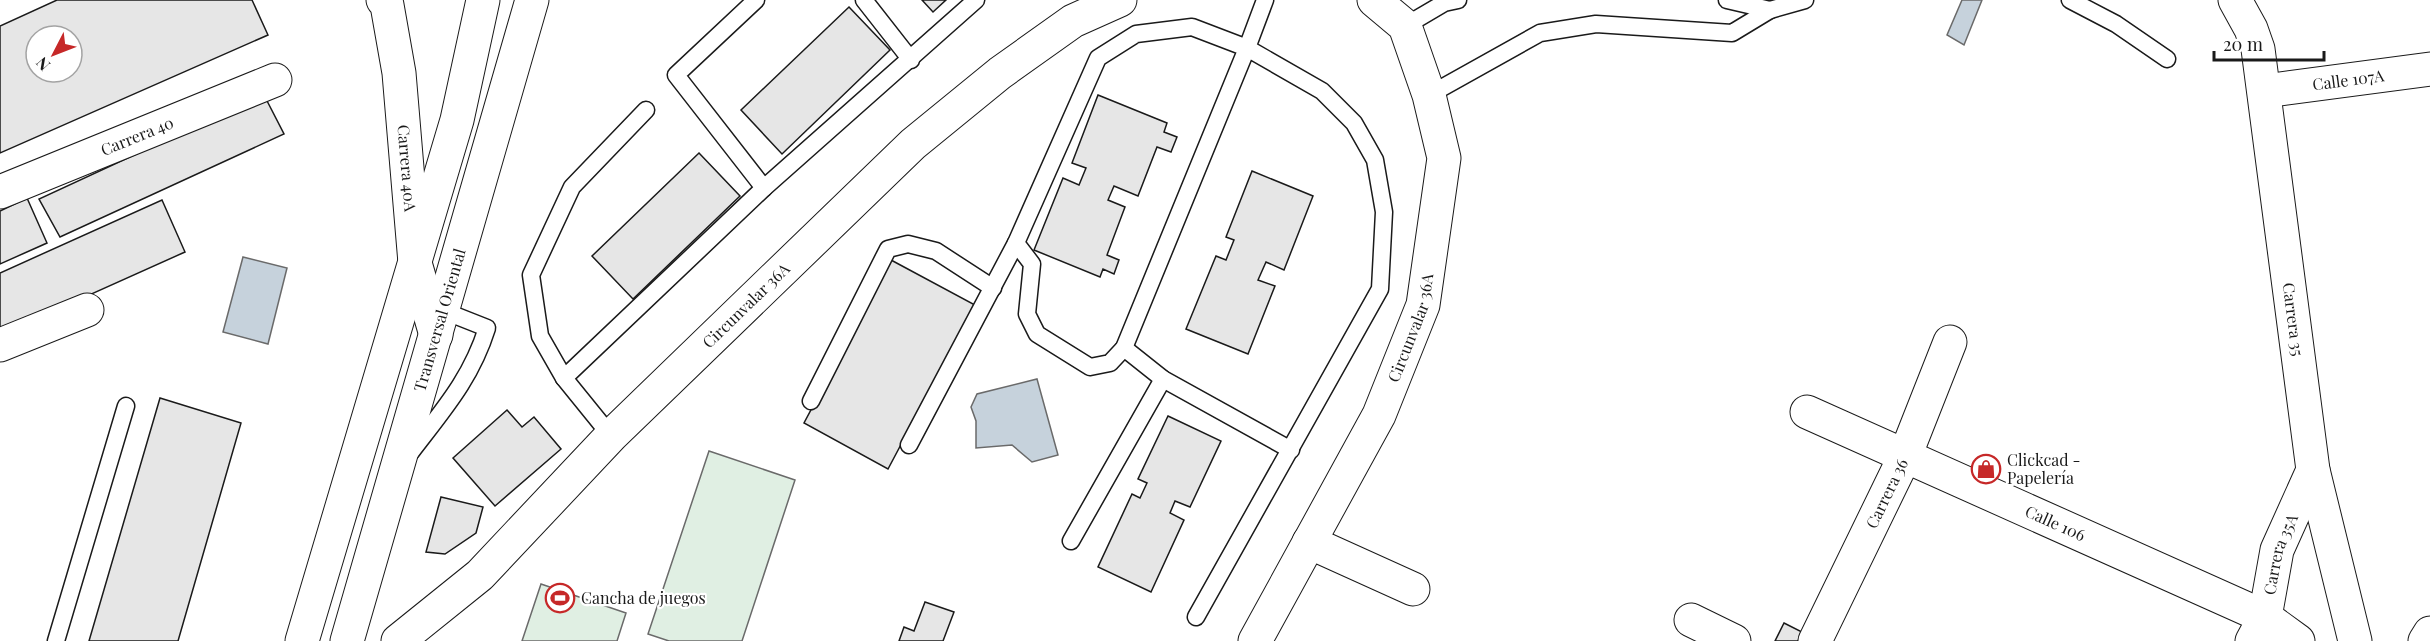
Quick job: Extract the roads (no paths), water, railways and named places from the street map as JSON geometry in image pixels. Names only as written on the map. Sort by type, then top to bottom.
[{"type":"street","points":[[302,641],[457,120],[483,0]]},
{"type":"street","name":"Transversal Oriental","points":[[347,641],[532,0]]},
{"type":"street","name":"Circunvalar 36A","points":[[398,641],[480,575],[611,436],[913,144],[1000,74],[1073,21],[1120,0]]},
{"type":"street","points":[[1374,0],[1405,26]]},
{"type":"street","name":"Carrera 35","points":[[2235,0],[2251,29],[2258,49],[2313,470],[2355,641]]},
{"type":"street","name":"Carrera 40A","points":[[386,2],[399,73],[415,263],[440,323]]},
{"type":"street","name":"Circunvalar 36A","points":[[1255,641],[1379,415],[1424,305],[1444,158],[1430,95],[1405,26]]},
{"type":"street","name":"Calle 107A","points":[[2265,91],[2430,69]]},
{"type":"street","name":"Carrera 40","points":[[0,192],[275,80]]},
{"type":"street","points":[[0,345],[87,310]]},
{"type":"street","name":"Carrera 36","points":[[1815,641],[1905,456],[1950,342]]},
{"type":"street","name":"Calle 106","points":[[1807,412],[1905,456],[2259,629],[2298,641]]},
{"type":"street","name":"Carrera 35A","points":[[2259,629],[2277,550],[2313,470]]},
{"type":"street","points":[[1309,542],[1413,589]]},
{"type":"street","points":[[1691,620],[1734,641]]},
{"type":"street","points":[[2425,641],[2430,633]]},
{"type":"lane","points":[[756,0],[676,75],[764,188]]},
{"type":"lane","points":[[864,0],[911,60]]},
{"type":"lane","points":[[564,378],[764,188],[976,0]]},
{"type":"lane","points":[[1016,243],[1032,264],[1027,314],[1037,334],[1090,367],[1110,363],[1124,348],[1265,0]]},
{"type":"lane","points":[[1405,26],[1444,3],[1458,0]]},
{"type":"lane","points":[[1728,0],[1770,10]]},
{"type":"lane","points":[[1430,95],[1540,33],[1596,24],[1732,33],[1770,10],[1805,0]]},
{"type":"lane","points":[[2070,0],[2116,24],[2167,59]]},
{"type":"lane","points":[[909,445],[1016,243],[1098,58],[1136,33],[1192,27],[1247,48],[1322,91],[1354,123],[1375,160],[1384,213],[1380,289],[1292,450],[1196,617]]},
{"type":"lane","points":[[611,436],[564,378],[540,336],[531,275],[572,187],[646,110]]},
{"type":"lane","points":[[811,400],[888,249],[908,244],[936,251],[993,288]]},
{"type":"lane","points":[[398,469],[467,378],[479,353],[487,328],[440,323]]},
{"type":"lane","points":[[1124,348],[1163,379],[1292,450]]},
{"type":"lane","points":[[1071,541],[1163,379]]},
{"type":"lane","points":[[56,641],[126,406]]},
{"type":"place","name":"Clickcad - Papelería","points":[[1986,469]]},
{"type":"place","name":"Cancha de juegos","points":[[560,598]]}]
